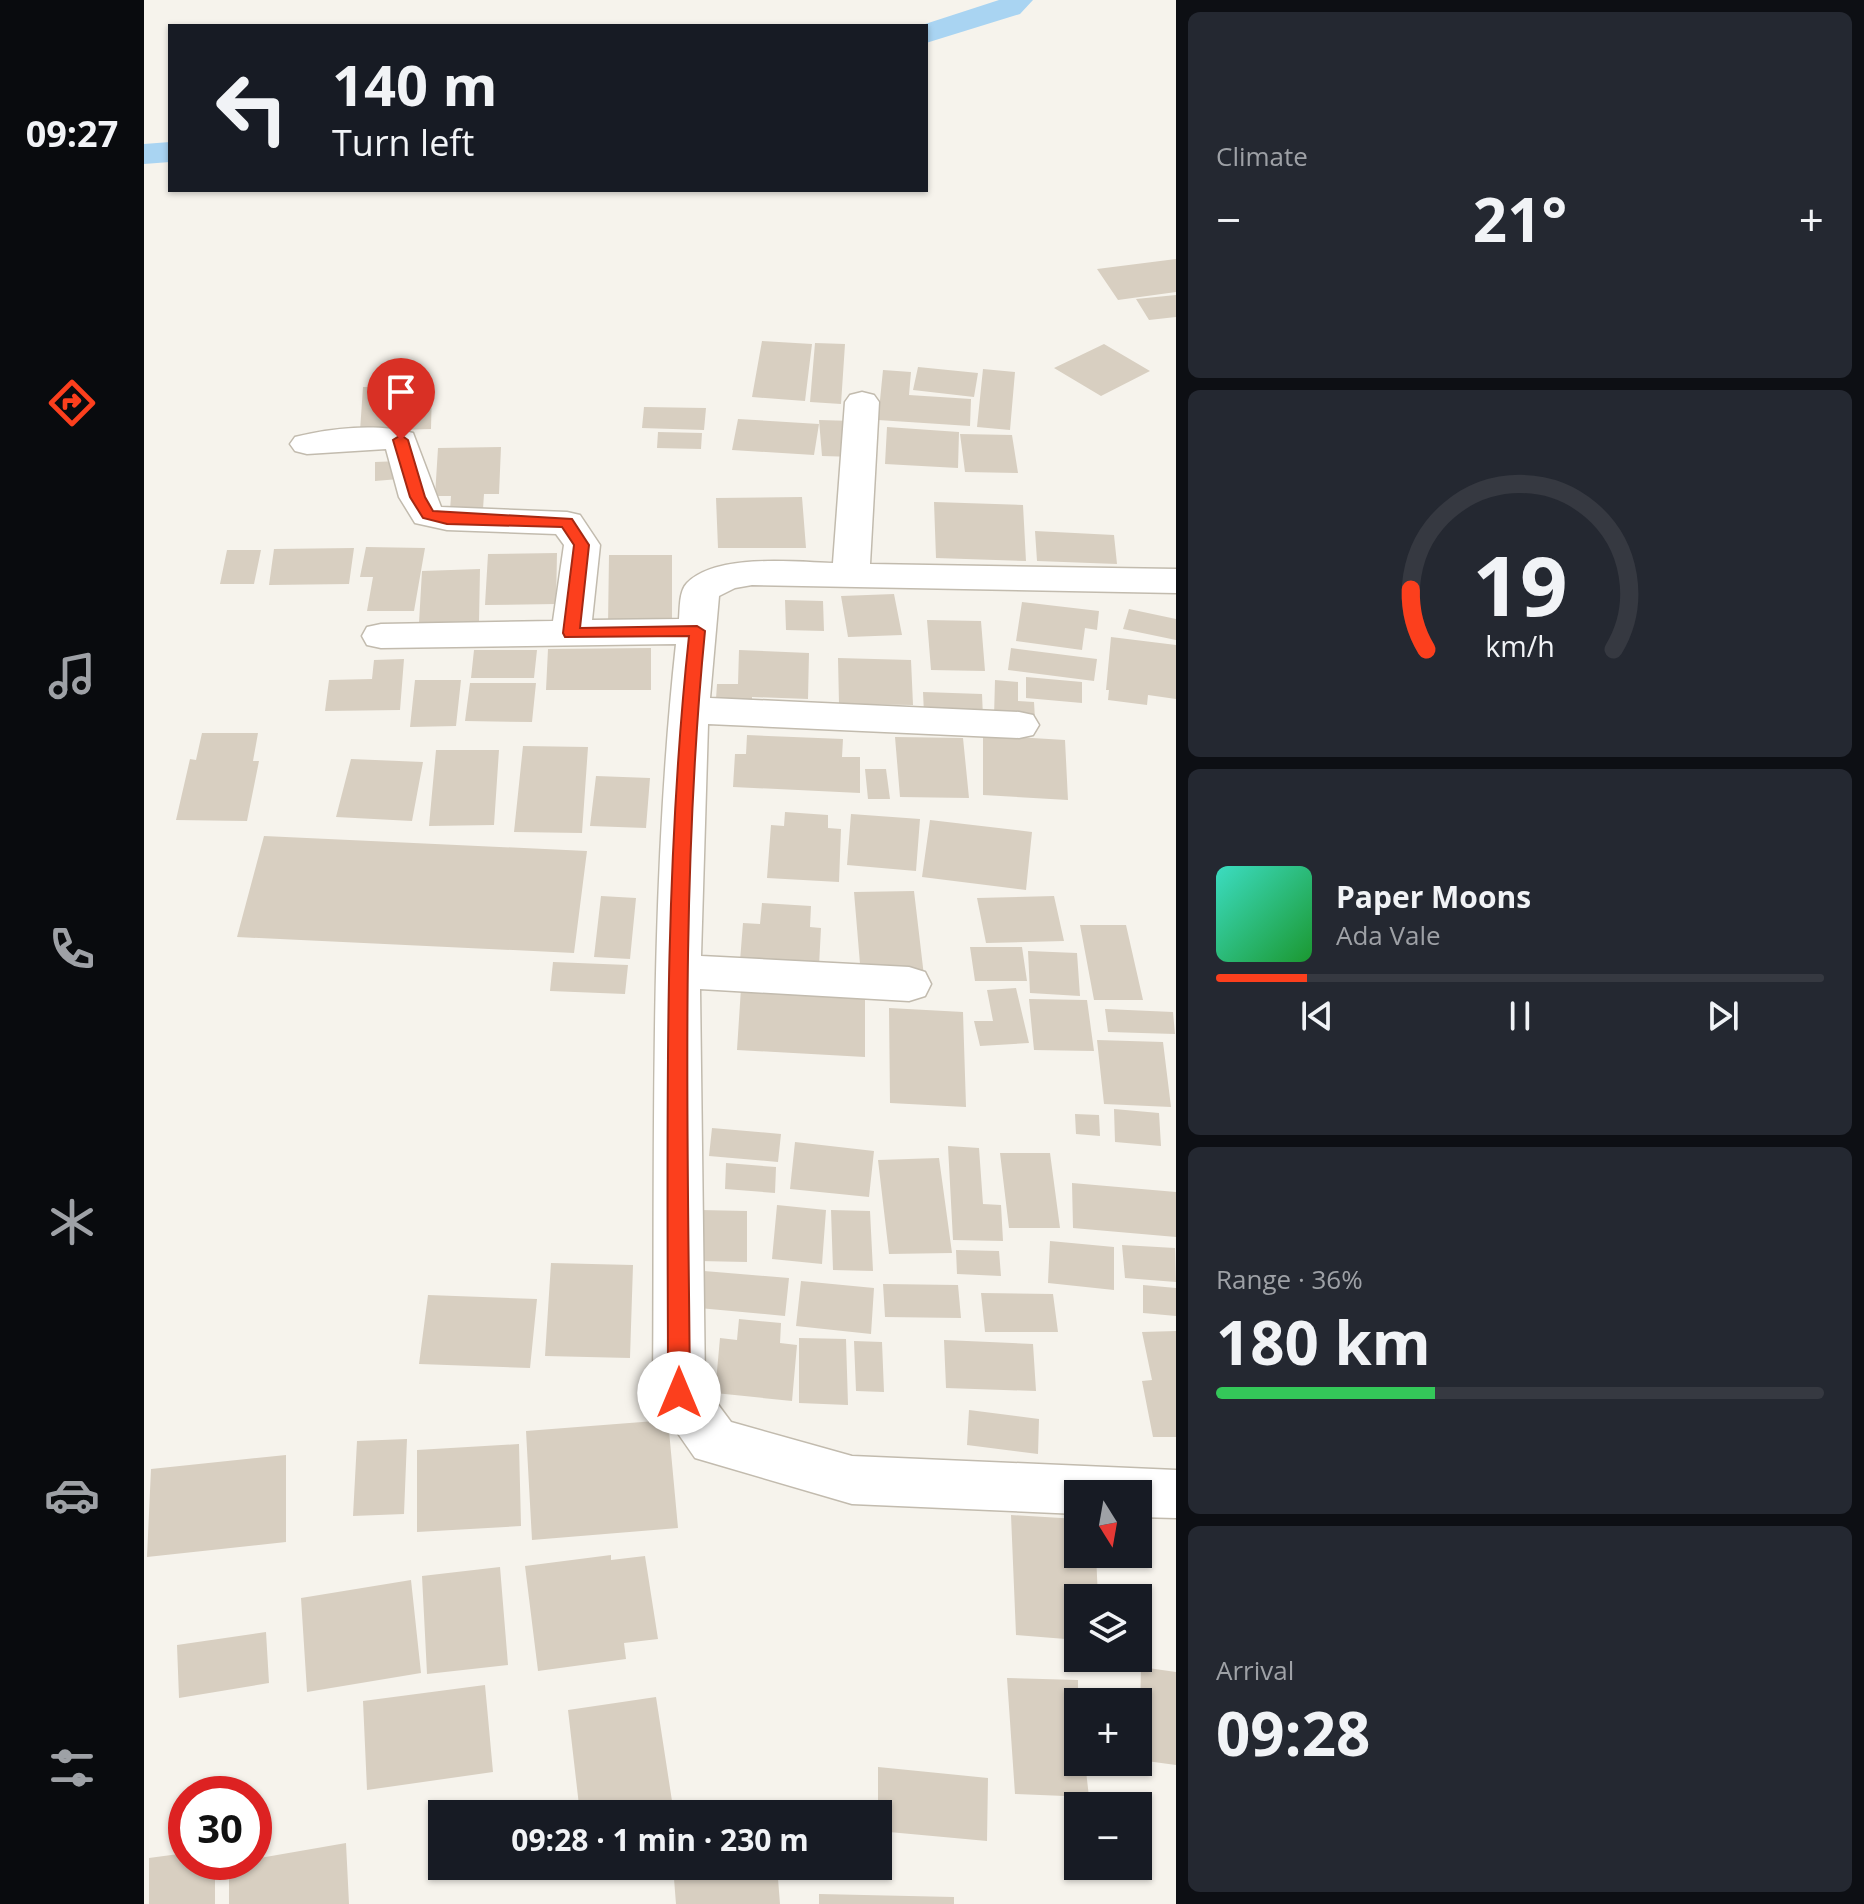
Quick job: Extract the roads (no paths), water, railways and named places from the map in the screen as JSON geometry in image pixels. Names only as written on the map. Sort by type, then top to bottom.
[{"type":"street","points":[[851,575],[862,402]]},
{"type":"street","points":[[307,444],[371,438],[401,440],[417,497],[428,515],[447,519],[567,523],[582,545],[571,633]]},
{"type":"street","points":[[1176,581],[752,573],[725,578],[701,590],[689,710],[678,971],[679,1393],[714,1441],[852,1480],[1176,1494]]},
{"type":"street","points":[[381,636],[697,631]]},
{"type":"street","points":[[689,710],[1019,725]]},
{"type":"street","points":[[678,971],[909,984]]},
{"type":"waterway","points":[[928,33],[1009,7],[1018,0]]},
{"type":"waterway","points":[[144,154],[168,152]]}]
